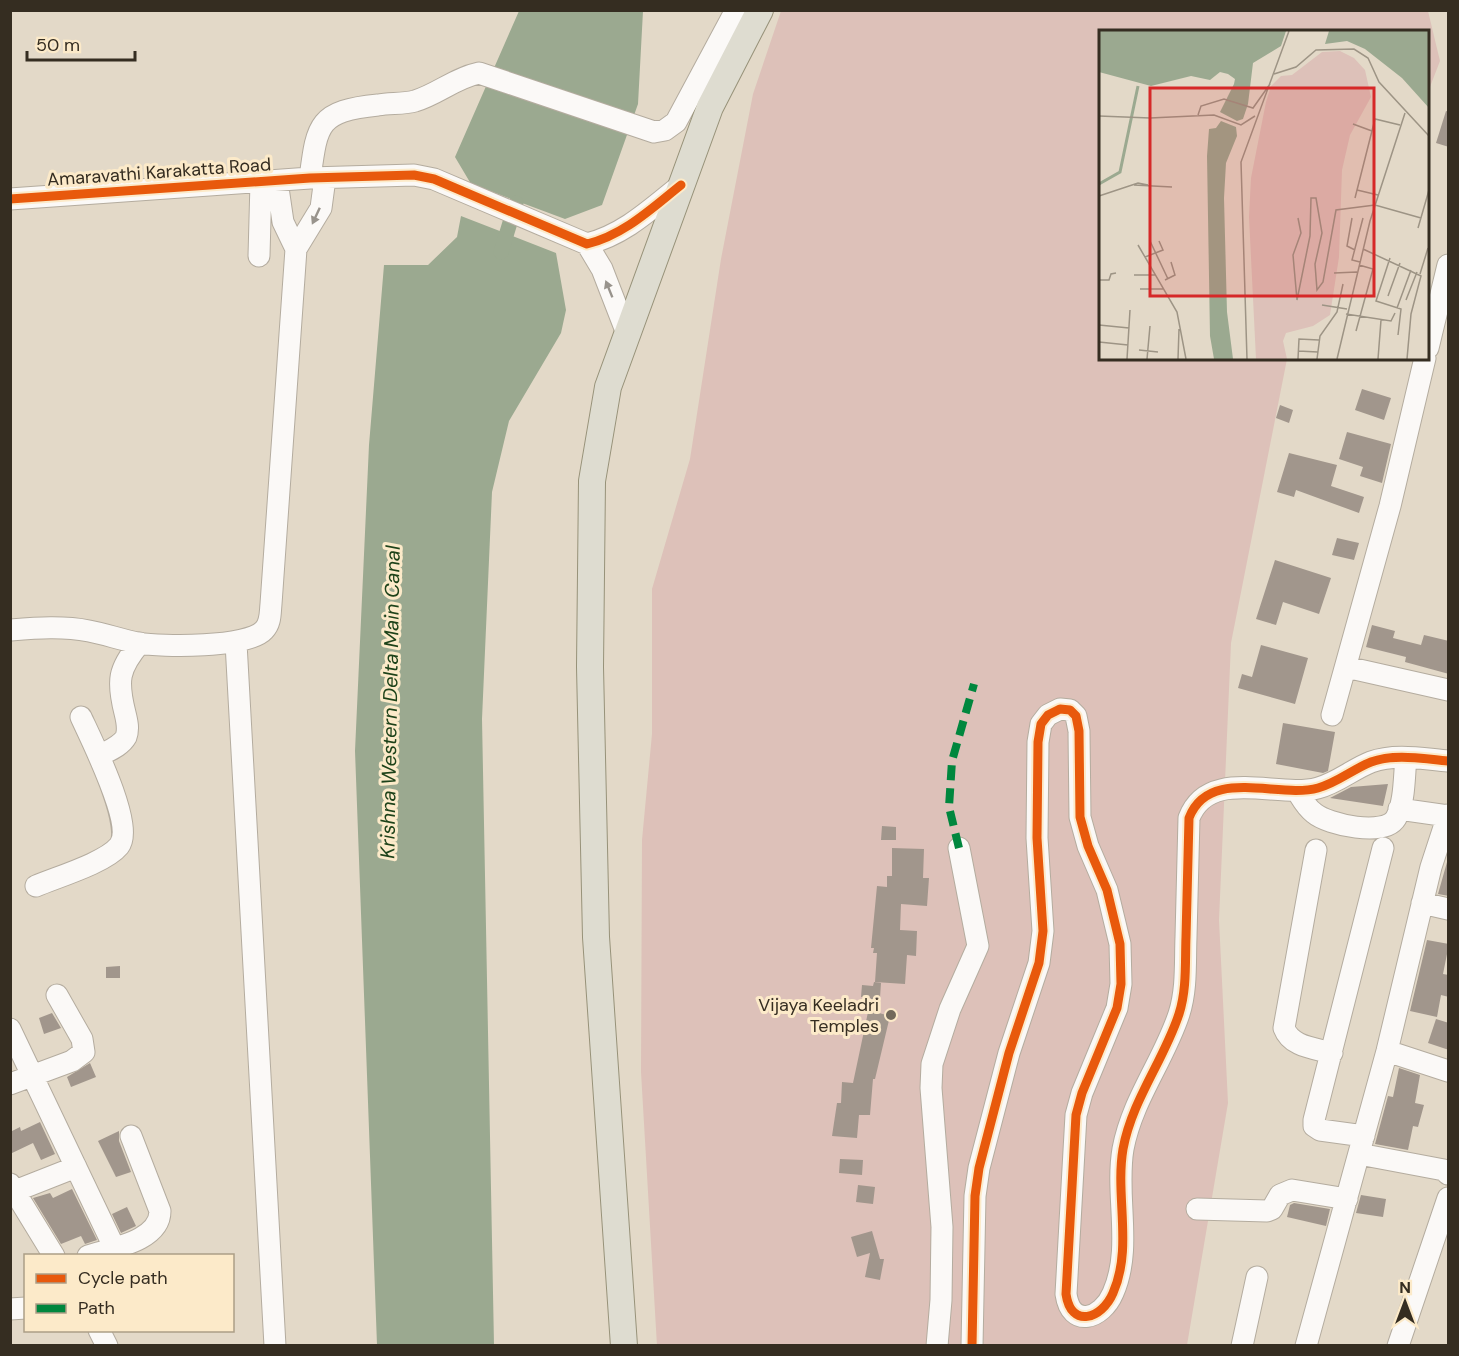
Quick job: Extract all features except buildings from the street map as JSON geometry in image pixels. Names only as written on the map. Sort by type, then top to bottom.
[{"type":"main road","points":[[624,1346],[596,937],[590,667],[592,481],[608,387],[710,107],[760,10]]},
{"type":"street","points":[[10,630],[47,627],[88,630],[140,644],[236,644],[265,630],[269,622],[271,604],[296,249],[321,208],[315,139],[320,125],[331,117],[375,105],[409,102],[463,76],[479,74],[496,77],[654,132],[665,130],[676,122],[736,10]]},
{"type":"street","name":"Amaravathi Karakatta Road","points":[[10,199],[318,178],[414,175],[434,179],[582,242]]},
{"type":"street","points":[[269,181],[283,222],[296,249]]},
{"type":"street","points":[[259,256],[269,181]]},
{"type":"street","points":[[582,242],[604,240],[621,231],[681,185]]},
{"type":"street","points":[[582,242],[602,270],[628,336]]},
{"type":"street","points":[[1429,342],[1440,274]]},
{"type":"street","points":[[1332,715],[1390,506],[1425,360]]},
{"type":"street","points":[[99,756],[121,744],[127,735],[128,725],[120,693],[122,668],[140,644]]},
{"type":"street","points":[[236,644],[275,1346]]},
{"type":"street","points":[[1346,667],[1449,690]]},
{"type":"street","points":[[972,1346],[975,1196],[979,1168],[1009,1053],[1039,963],[1043,931],[1037,838],[1041,724],[1048,715],[1060,709],[1070,710],[1076,716],[1079,742],[1080,817],[1107,890],[1120,944],[1121,984],[1117,1008],[1082,1093],[1073,1146],[1066,1294],[1068,1305],[1073,1313],[1084,1317],[1093,1316],[1107,1306],[1114,1292],[1122,1262],[1123,1149],[1134,1112],[1170,1037],[1184,993],[1189,818],[1193,808],[1206,795],[1220,790],[1246,787],[1297,791],[1317,789],[1374,761],[1406,758],[1449,761]]},
{"type":"street","points":[[36,886],[102,858],[119,846],[124,834],[120,815],[99,756],[81,717]]},
{"type":"street","points":[[1297,791],[1315,814],[1341,825],[1376,827],[1387,825],[1395,819],[1399,809],[1406,758]]},
{"type":"street","points":[[1306,1346],[1387,1051],[1431,867],[1448,815],[1399,809]]},
{"type":"street","points":[[937,1346],[941,1300],[942,1227],[931,1088],[932,1064],[947,1018],[978,946],[958,848]]},
{"type":"street","points":[[1383,848],[1314,1126],[1361,1145],[1449,1173]]},
{"type":"street","points":[[1316,849],[1284,1028],[1287,1038],[1294,1042],[1332,1053]]},
{"type":"street","points":[[1422,903],[1449,909]]},
{"type":"street","points":[[10,1084],[33,1077],[81,1056],[84,1052],[82,1039],[57,995]]},
{"type":"street","points":[[10,1029],[114,1247]]},
{"type":"street","points":[[1387,1051],[1449,1071]]},
{"type":"street","points":[[94,1254],[152,1232],[160,1220],[160,1211],[131,1136]]},
{"type":"street","points":[[53,1254],[13,1188],[76,1167]]},
{"type":"street","points":[[1197,1209],[1267,1211],[1272,1209],[1280,1195],[1292,1190],[1347,1199]]},
{"type":"street","points":[[1398,1346],[1449,1198]]},
{"type":"street","points":[[10,1220],[32,1220]]},
{"type":"street","points":[[1242,1346],[1257,1277]]},
{"type":"street","points":[[100,1332],[107,1346]]},
{"type":"shaded area","points":[[781,11],[1428,11],[1440,61],[1429,89],[1429,30],[1099,30],[1099,360],[1287,360],[1231,643],[1219,920],[1228,1103],[1187,1345],[657,1346],[641,1072],[642,840],[652,734],[652,589],[690,459],[721,259],[753,94]]},
{"type":"water","points":[[519,11],[643,11],[638,104],[602,205],[565,219],[471,184],[455,157]]},
{"type":"water","points":[[461,216],[556,253],[566,310],[561,333],[509,421],[492,492],[482,719],[494,1345],[377,1345],[355,751],[369,445],[384,265],[428,265],[457,237]]},
{"type":"waterway","name":"Krishna Western Delta Main Canal","points":[[501,252],[516,203]]},
{"type":"marked path","points":[[959,848],[949,807],[952,761],[974,684]]},
{"type":"cycle path","points":[[10,199],[310,178],[414,175],[434,179],[587,244],[625,227],[681,185]]},
{"type":"cycle path","points":[[972,1346],[975,1196],[979,1168],[1009,1053],[1039,963],[1043,931],[1037,838],[1038,742],[1041,724],[1048,715],[1060,709],[1070,710],[1076,716],[1079,731],[1080,817],[1088,846],[1107,890],[1120,944],[1121,984],[1117,1008],[1082,1093],[1076,1115],[1066,1294],[1069,1305],[1080,1316],[1095,1314],[1102,1309],[1113,1293],[1119,1276],[1123,1240],[1121,1167],[1127,1131],[1173,1031],[1182,1005],[1185,976],[1189,818],[1199,802],[1212,793],[1228,789],[1302,790],[1318,788],[1380,759],[1410,757],[1448,761]]},
{"type":"place","name":"Vijaya Keeladri Temples","points":[[891,1015]]}]
